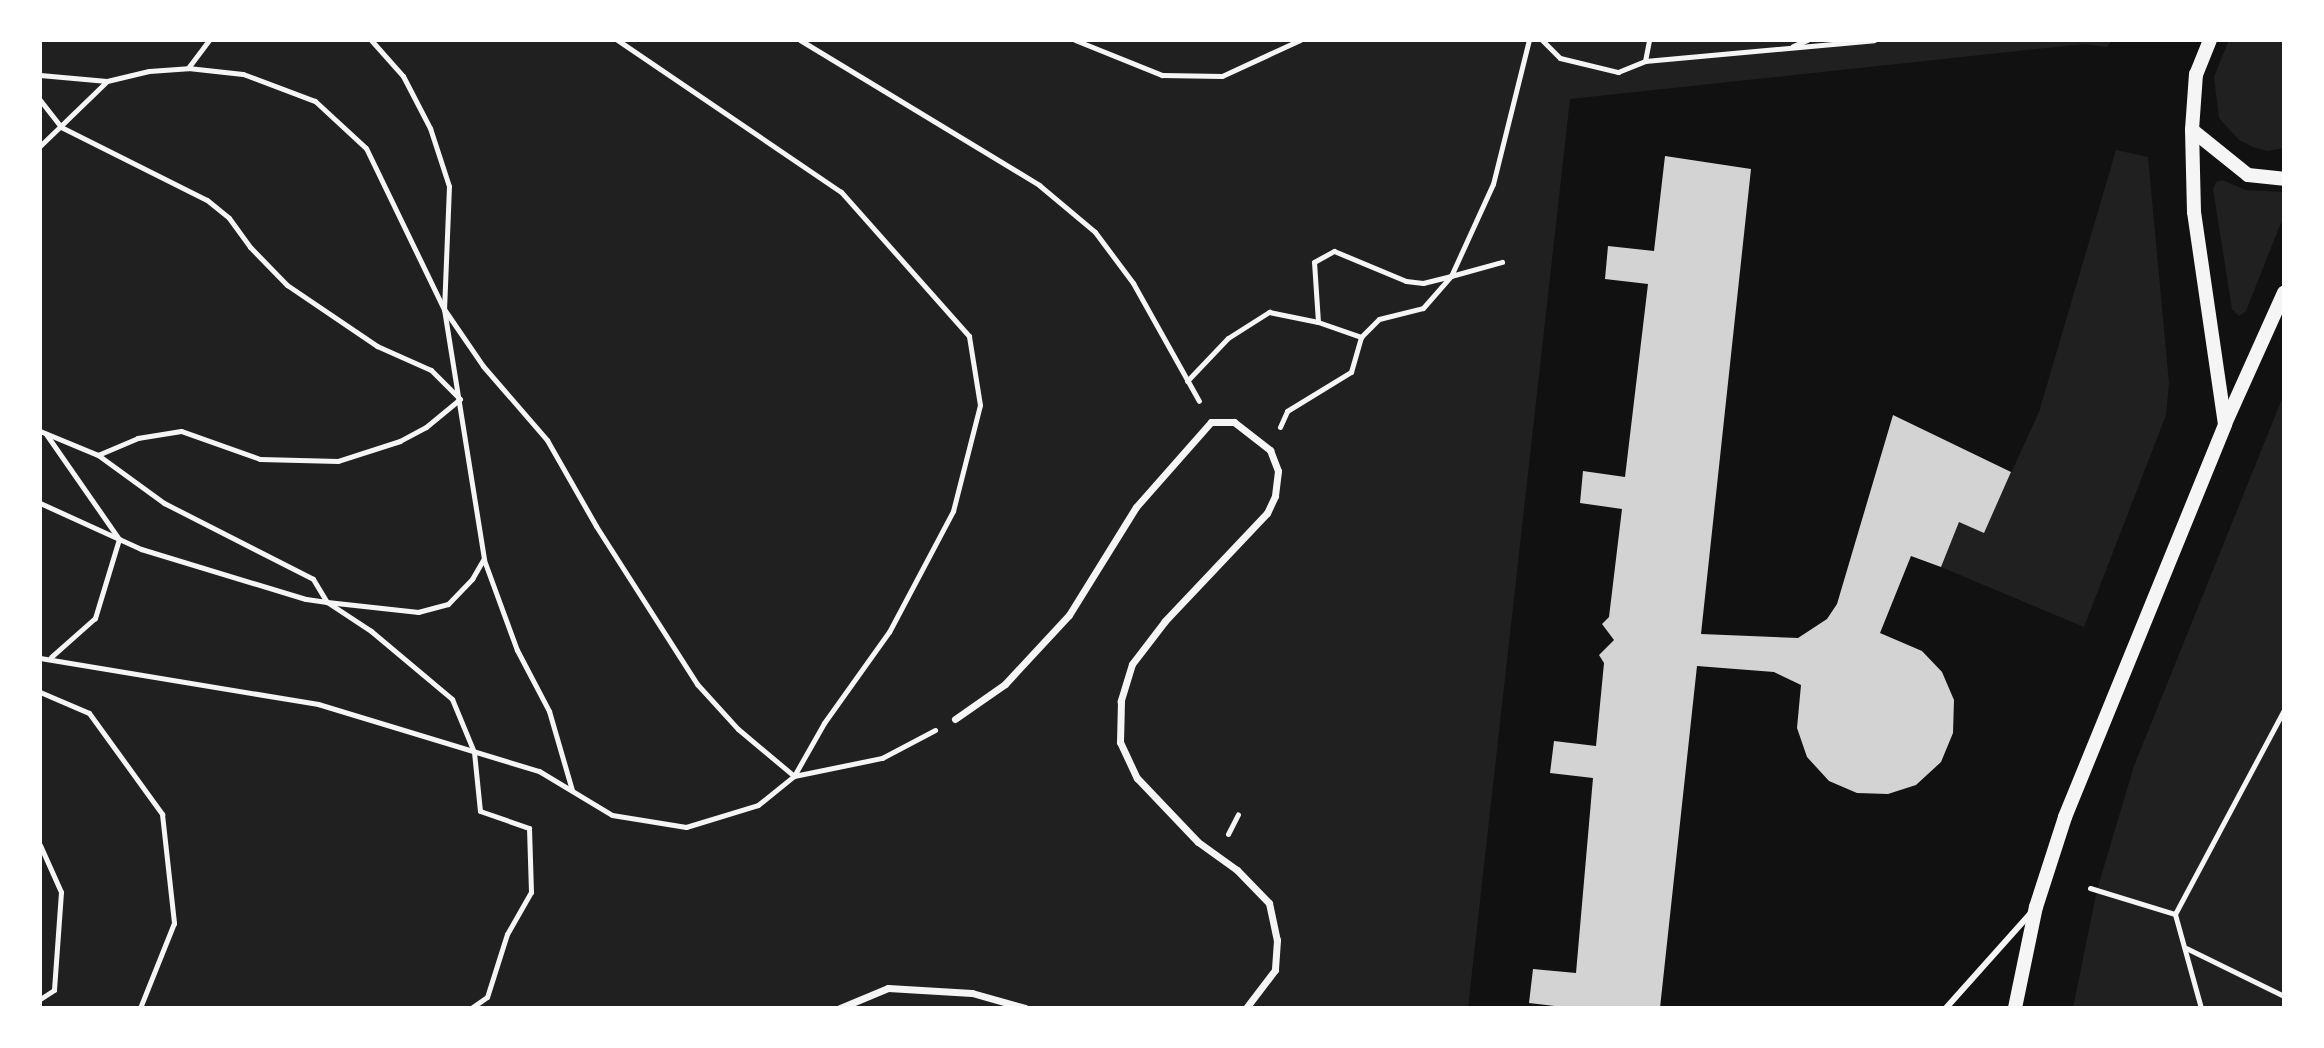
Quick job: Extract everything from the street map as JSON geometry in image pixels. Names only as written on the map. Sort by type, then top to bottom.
[{"type":"street","points":[[2210,40],[2196,74],[2192,130],[2194,212],[2225,424]]},
{"type":"street","points":[[2192,130],[2248,175],[2284,179]]},
{"type":"street","points":[[2015,1008],[2036,907],[2065,817],[2225,424],[2284,293]]},
{"type":"street","points":[[955,719],[1005,684],[1069,615],[1136,507],[1211,422],[1234,422],[1270,450],[1278,471],[1275,496],[1267,513],[1165,621],[1132,664],[1121,715],[1120,742],[1137,778],[1198,842],[1237,870],[1269,903],[1277,940],[1275,970],[1246,1008]]},
{"type":"street","points":[[840,1008],[888,988],[972,993],[1025,1008]]},
{"type":"lane","points":[[1946,1008],[2036,907]]},
{"type":"path","points":[[188,68],[209,40]]},
{"type":"path","points":[[371,40],[403,76],[430,128],[449,186],[444,309],[484,560],[517,650],[549,711],[572,791]]},
{"type":"path","points":[[40,658],[318,704],[539,771],[612,815],[686,827],[758,805],[794,776],[824,723],[889,632],[953,511],[980,405],[969,336],[841,192],[617,40]]},
{"type":"path","points":[[800,40],[1039,185],[1095,232],[1133,283],[1187,381],[1228,338],[1269,312],[1318,322],[1361,337]]},
{"type":"path","points":[[1075,40],[1162,75],[1222,76],[1300,40]]},
{"type":"path","points":[[1270,450],[1287,411],[1351,372],[1361,337],[1379,319],[1423,308],[1451,276],[1493,184],[1529,40]]},
{"type":"path","points":[[1542,40],[1560,58],[1591,68],[1618,72],[1645,61],[1874,40]]},
{"type":"path","points":[[1645,61],[1649,40]]},
{"type":"path","points":[[1785,49],[1807,40]]},
{"type":"path","points":[[40,75],[107,81],[149,71],[188,68],[243,74],[315,101],[366,148],[444,309],[483,366],[547,440],[596,526],[697,684],[738,729],[794,776]]},
{"type":"path","points":[[40,146],[107,81]]},
{"type":"path","points":[[40,100],[61,127],[207,200],[229,218],[250,247],[287,285],[377,346],[431,370],[460,399]]},
{"type":"path","points":[[1318,322],[1314,262],[1334,251],[1406,281],[1423,283],[1502,262]]},
{"type":"path","points":[[98,455],[138,438],[181,431],[260,459],[338,461],[400,441],[426,427],[460,399]]},
{"type":"path","points":[[42,432],[98,455],[164,503],[313,579],[327,602],[371,631],[452,699],[474,752],[480,811],[529,828],[531,892],[507,934],[487,997],[471,1008]]},
{"type":"path","points":[[42,432],[119,539]]},
{"type":"path","points":[[40,503],[119,539],[306,599],[327,602],[418,612],[448,604],[472,579],[484,560]]},
{"type":"path","points":[[50,658],[95,618],[119,539]]},
{"type":"path","points":[[40,692],[89,713],[162,814],[174,923],[140,1008]]},
{"type":"path","points":[[2201,1008],[2175,914],[2284,710]]},
{"type":"path","points":[[794,776],[882,758],[955,719]]},
{"type":"path","points":[[40,845],[61,892],[54,990],[40,999]]},
{"type":"path","points":[[2090,888],[2175,914]]},
{"type":"path","points":[[2185,947],[2284,996]]},
{"type":"shaded area","points":[[40,40],[2112,40],[2107,47],[2084,44],[1570,99],[1468,1008],[40,1008]]},
{"type":"shaded area","points":[[2229,40],[2284,40],[2284,148],[2268,151],[2253,147],[2239,140],[2219,118],[2214,77]]},
{"type":"shaded area","points":[[2116,150],[2148,157],[2169,383],[2166,415],[2084,627],[1941,567],[1959,522],[1984,532],[2039,412]]},
{"type":"shaded area","points":[[2222,180],[2246,190],[2284,192],[2284,215],[2246,311],[2239,316],[2232,309],[2213,189],[2216,182]]},
{"type":"shaded area","points":[[2284,394],[2284,1008],[2073,1008],[2097,890],[2134,766]]},
{"type":"building","points":[[1665,156],[1751,169],[1701,634],[1798,638],[1827,619],[1837,604],[1893,415],[2011,472],[1984,533],[1959,522],[1941,567],[1911,556],[1880,633],[1922,651],[1942,672],[1954,700],[1953,733],[1941,762],[1916,785],[1888,794],[1857,793],[1829,781],[1807,757],[1797,728],[1801,685],[1774,672],[1697,666],[1660,1008],[1572,1008],[1529,1003],[1533,969],[1576,973],[1593,778],[1550,773],[1554,741],[1596,746],[1604,663],[1599,655],[1614,640],[1602,624],[1609,617],[1622,509],[1580,503],[1583,471],[1625,477],[1648,284],[1605,279],[1608,246],[1654,251]]}]
